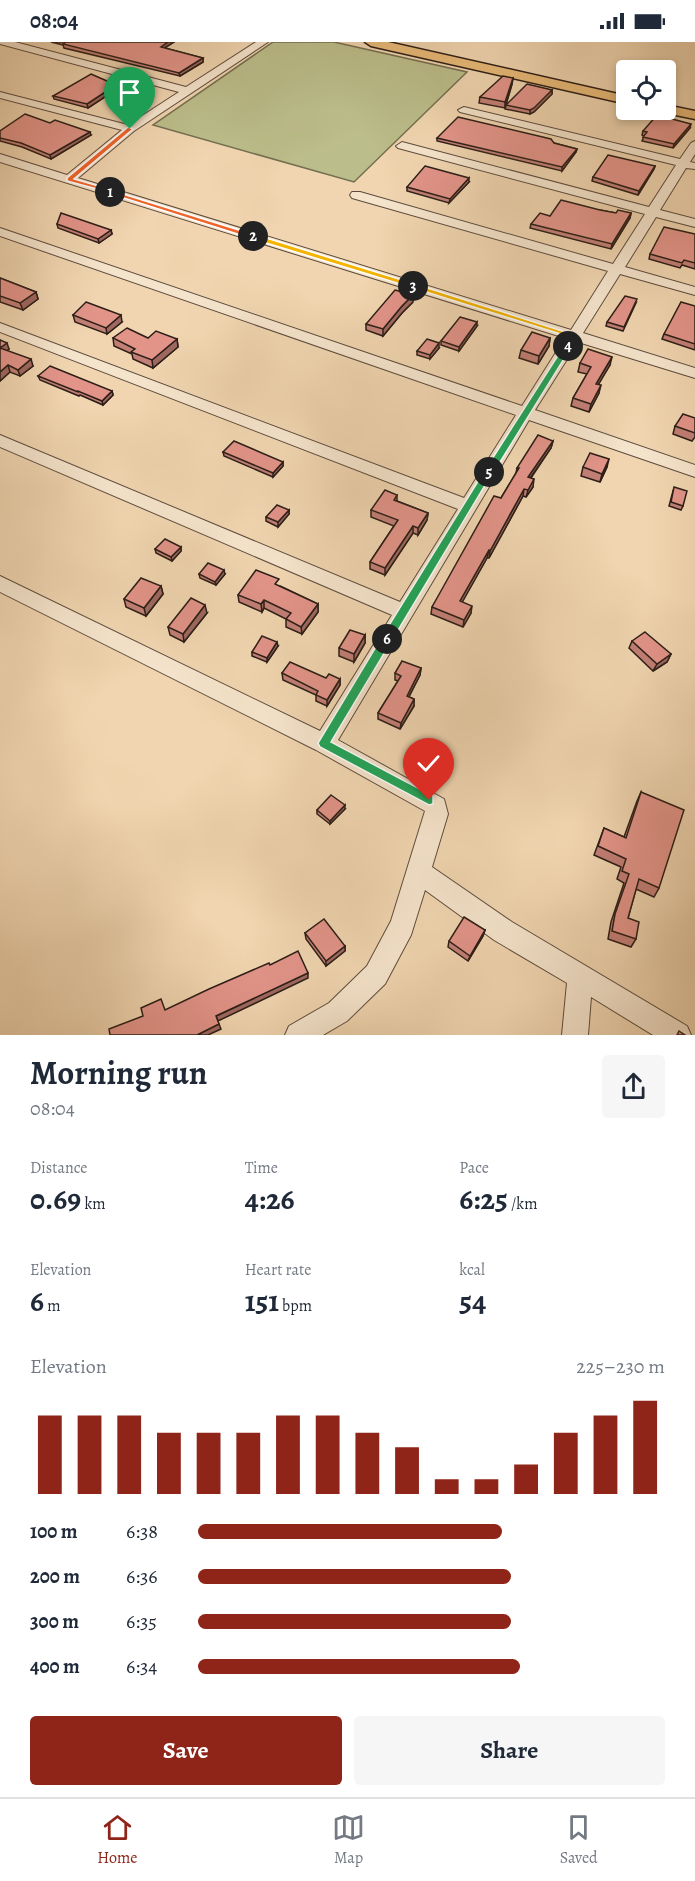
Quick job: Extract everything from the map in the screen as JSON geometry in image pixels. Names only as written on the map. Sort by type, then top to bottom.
[{"type":"main road","points":[[371,42],[616,98]]},
{"type":"main road","points":[[676,110],[695,115]]},
{"type":"street","points":[[3,42],[16,43],[189,91]]},
{"type":"street","points":[[70,179],[130,129],[263,42]]},
{"type":"street","points":[[0,53],[16,43]]},
{"type":"street","points":[[0,95],[130,129]]},
{"type":"street","points":[[464,110],[689,165]]},
{"type":"street","points":[[402,146],[695,223]]},
{"type":"street","points":[[324,743],[525,413],[653,212],[689,165],[695,146]]},
{"type":"street","points":[[0,158],[695,373]]},
{"type":"street","points":[[356,195],[695,291]]},
{"type":"street","points":[[0,232],[695,471]]},
{"type":"street","points":[[0,327],[468,506]]},
{"type":"street","points":[[0,441],[404,611]]},
{"type":"street","points":[[0,583],[324,743],[436,806],[437,814],[402,926],[376,975],[338,1012],[298,1035]]},
{"type":"street","points":[[419,872],[503,932],[678,1035]]},
{"type":"street","points":[[574,1035],[580,977]]},
{"type":"green space","points":[[273,42],[334,42],[467,72],[354,182],[153,125]]},
{"type":"building","points":[[66,42],[168,42],[161,47],[203,58],[179,73],[63,44]]},
{"type":"building","points":[[91,74],[116,85],[87,104],[53,96]]},
{"type":"building","points":[[503,76],[513,78],[505,102],[480,97]]},
{"type":"building","points":[[527,84],[552,90],[530,110],[506,105]]},
{"type":"building","points":[[25,114],[50,123],[55,120],[90,132],[50,155],[21,143],[0,138],[0,131]]},
{"type":"building","points":[[458,117],[551,139],[554,143],[577,149],[562,167],[437,138]]},
{"type":"building","points":[[653,120],[676,120],[691,124],[674,144],[643,137],[647,132],[643,131]]},
{"type":"building","points":[[608,155],[655,166],[639,191],[593,177]]},
{"type":"building","points":[[425,166],[469,178],[450,199],[407,187]]},
{"type":"building","points":[[561,200],[616,213],[618,210],[631,213],[612,244],[531,224],[540,213],[550,216]]},
{"type":"building","points":[[61,213],[111,230],[98,239],[57,224]]},
{"type":"building","points":[[664,227],[695,234],[695,263],[684,260],[682,263],[650,254]]},
{"type":"building","points":[[0,278],[36,292],[20,303],[0,296]]},
{"type":"building","points":[[395,290],[413,295],[383,329],[366,324]]},
{"type":"building","points":[[625,296],[637,299],[624,327],[607,322]]},
{"type":"building","points":[[86,302],[121,315],[106,328],[73,315]]},
{"type":"building","points":[[681,302],[695,306],[695,344],[664,334]]},
{"type":"building","points":[[460,317],[477,322],[459,347],[441,341]]},
{"type":"building","points":[[127,328],[148,338],[156,331],[177,339],[152,360],[131,352],[135,349],[113,338]]},
{"type":"building","points":[[532,332],[550,338],[539,356],[521,350]]},
{"type":"building","points":[[427,339],[439,343],[430,355],[417,351]]},
{"type":"building","points":[[0,340],[7,343],[0,348]]},
{"type":"building","points":[[0,348],[31,359],[18,370],[8,365],[0,372]]},
{"type":"building","points":[[588,349],[612,357],[596,384],[601,385],[591,404],[573,398],[591,367],[580,363]]},
{"type":"building","points":[[50,366],[112,391],[102,401],[38,376]]},
{"type":"building","points":[[683,414],[695,418],[695,433],[675,426]]},
{"type":"building","points":[[538,435],[553,441],[528,477],[534,479],[528,490],[524,489],[460,601],[472,606],[464,620],[432,607],[494,496],[501,498]]},
{"type":"building","points":[[234,441],[283,462],[273,473],[223,452]]},
{"type":"building","points":[[590,453],[609,459],[602,474],[583,467]]},
{"type":"building","points":[[674,487],[687,491],[683,506],[671,502]]},
{"type":"building","points":[[385,490],[397,495],[394,500],[428,513],[418,528],[413,526],[385,568],[370,562],[398,520],[371,510]]},
{"type":"building","points":[[277,505],[289,510],[278,522],[266,517]]},
{"type":"building","points":[[165,539],[181,547],[171,557],[155,549]]},
{"type":"building","points":[[208,563],[224,570],[215,582],[199,574]]},
{"type":"building","points":[[256,570],[279,579],[275,584],[318,604],[301,627],[286,619],[291,613],[264,600],[261,604],[238,595]]},
{"type":"building","points":[[141,578],[161,586],[144,608],[124,599]]},
{"type":"building","points":[[191,598],[205,605],[183,634],[168,627]]},
{"type":"building","points":[[350,630],[365,635],[354,654],[339,648]]},
{"type":"building","points":[[645,632],[671,654],[657,664],[632,641]]},
{"type":"building","points":[[262,636],[277,642],[267,658],[252,652]]},
{"type":"building","points":[[402,661],[421,668],[407,696],[414,699],[401,723],[378,713],[401,676],[395,673]]},
{"type":"building","points":[[290,662],[326,678],[329,674],[340,679],[327,700],[316,695],[318,691],[282,673]]},
{"type":"building","points":[[641,792],[684,810],[659,888],[639,879],[628,918],[639,922],[636,939],[612,931],[615,914],[629,874],[622,871],[626,859],[598,846],[604,828],[626,838]]},
{"type":"building","points":[[331,795],[345,805],[330,821],[317,810]]},
{"type":"building","points":[[464,917],[485,930],[470,956],[449,941]]},
{"type":"building","points":[[324,919],[345,946],[326,961],[305,933]]},
{"type":"building","points":[[298,951],[308,973],[216,1016],[219,1024],[197,1035],[110,1035],[109,1029],[143,1016],[141,1008],[161,999],[165,1010]]},
{"type":"route","points":[[130,129],[70,179],[574,336],[324,743],[429,800]]}]
